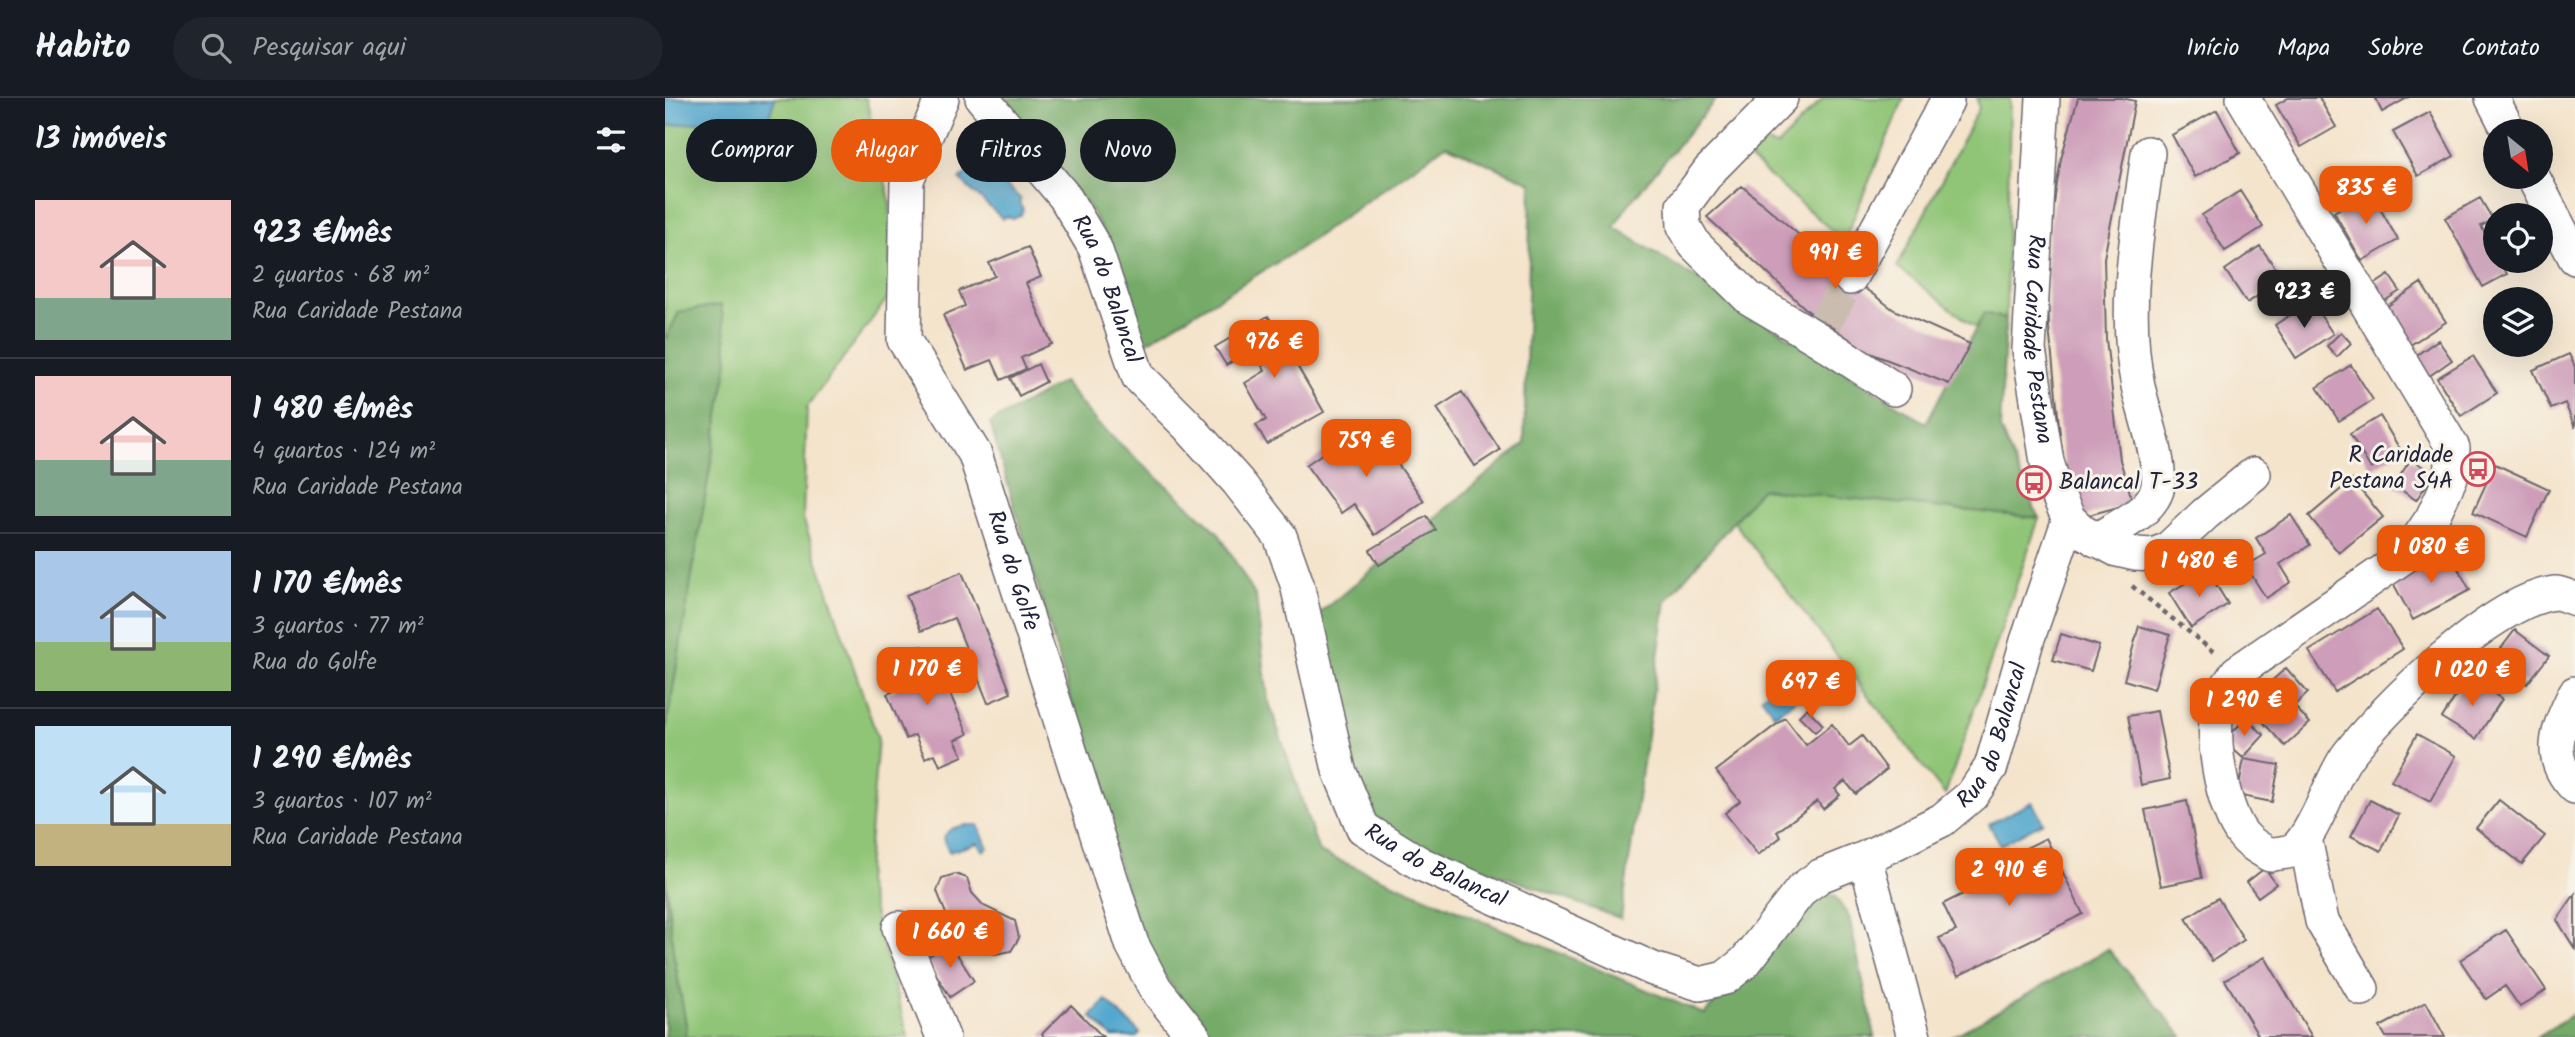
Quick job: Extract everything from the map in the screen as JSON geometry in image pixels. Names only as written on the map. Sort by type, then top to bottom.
[{"type":"street","name":"Rua do Golfe","points":[[942,98],[907,180],[904,340],[975,454],[1132,944],[1155,988],[1193,1037]]},
{"type":"street","name":"Rua do Balancal","points":[[982,98],[1065,197],[1095,248],[1138,376],[1229,472],[1280,537],[1297,584],[1339,770],[1363,828],[1421,864],[1653,969],[1700,984],[1725,978],[1745,962],[1802,889],[1820,876],[1865,858],[1942,820],[1972,795],[1991,767],[2027,640],[2069,519]]},
{"type":"street","points":[[1781,98],[1709,171],[1683,206],[1684,226],[1695,245],[1749,298],[1821,330],[1894,389]]},
{"type":"street","name":"Rua Caridade Pestana","points":[[2043,98],[2029,350],[2047,461],[2056,491],[2069,519],[2083,532],[2106,545],[2135,554],[2154,555],[2168,549],[2204,514],[2254,474]]},
{"type":"street","points":[[2242,98],[2453,448],[2451,477],[2432,518],[2408,554],[2237,672],[2220,699],[2215,724],[2216,756],[2233,819],[2244,836],[2270,855],[2291,850],[2305,838],[2347,757],[2389,709],[2479,627],[2529,599],[2557,593],[2575,599]]},
{"type":"street","points":[[2492,98],[2503,119]]},
{"type":"street","points":[[1850,278],[1947,101]]},
{"type":"street","points":[[2106,545],[2151,501],[2157,489],[2158,473],[2137,384],[2131,337],[2130,296],[2148,153]]},
{"type":"street","points":[[2539,189],[2575,258]]},
{"type":"street","points":[[2575,693],[2563,717],[2556,744],[2559,765],[2575,787]]},
{"type":"street","points":[[2305,838],[2322,921],[2362,989]]},
{"type":"street","points":[[1865,858],[1914,1037]]},
{"type":"street","points":[[899,928],[943,1037]]},
{"type":"path","points":[[2106,545],[2132,586],[2237,672]]},
{"type":"green space","points":[[665,98],[866,98],[871,119],[831,119],[831,182],[886,182],[890,201],[890,295],[807,407],[803,518],[878,739],[866,882],[908,1037],[665,1037]]},
{"type":"green space","points":[[987,98],[1717,98],[1628,205],[1614,227],[1926,423],[1984,313],[2006,319],[2000,429],[2039,518],[1761,489],[1666,601],[1621,919],[1363,825],[1310,621],[1524,444],[1531,183],[1446,145],[1299,249],[1144,344],[1113,248],[1087,204],[1066,182],[1066,119],[1007,119]]},
{"type":"green space","points":[[1823,98],[1904,98],[1844,241],[1744,154],[1754,140],[1777,146]]},
{"type":"green space","points":[[1977,98],[2010,98],[2006,319],[1984,314],[1976,328],[1897,267],[1979,108]]},
{"type":"green space","points":[[721,305],[728,361],[665,736],[665,340],[679,312]]},
{"type":"green space","points":[[1063,382],[1097,423],[1218,532],[1256,597],[1268,699],[1319,852],[1704,1014],[1811,898],[1834,895],[1849,917],[1875,1037],[1213,1037],[1144,950],[990,423]]},
{"type":"green space","points":[[1761,488],[2039,518],[1945,795],[1734,522]]},
{"type":"green space","points":[[665,869],[673,951],[687,1030],[684,1037],[665,1037]]},
{"type":"green space","points":[[2108,949],[2183,1037],[1952,1037]]},
{"type":"green space","points":[[2575,1013],[2575,1037],[2537,1037]]},
{"type":"water","points":[[665,98],[775,98],[766,119],[686,119],[686,124],[665,126]]},
{"type":"water","points":[[962,182],[1002,182],[1021,199],[1019,203],[1023,209],[1021,215],[1013,219],[1006,216],[1003,219]]},
{"type":"water","points":[[1803,665],[1817,684],[1775,715],[1761,697]]},
{"type":"water","points":[[2032,802],[2043,822],[2001,845],[1989,824]]},
{"type":"water","points":[[978,825],[988,848],[983,851],[978,843],[949,852],[943,839],[952,829]]},
{"type":"water","points":[[1106,1000],[1140,1033],[1137,1037],[1112,1037],[1091,1016]]},
{"type":"building","points":[[2078,98],[2122,98],[2135,101],[2104,258],[2106,339],[2120,460],[2133,503],[2074,519],[2061,444],[2049,327],[2047,246],[2061,159]]},
{"type":"building","points":[[2288,98],[2319,98],[2336,127],[2301,147],[2276,105]]},
{"type":"building","points":[[2375,98],[2407,98],[2382,112]]},
{"type":"building","points":[[2217,110],[2240,153],[2195,177],[2172,135]]},
{"type":"building","points":[[2430,112],[2454,156],[2418,176],[2393,132]]},
{"type":"building","points":[[1742,186],[1840,270],[1894,310],[1970,344],[1949,384],[1870,353],[1808,311],[1707,217]]},
{"type":"building","points":[[2240,191],[2263,227],[2225,251],[2202,215]]},
{"type":"building","points":[[2370,191],[2398,240],[2362,261],[2334,212]]},
{"type":"building","points":[[2480,198],[2483,203],[2483,273],[2507,274],[2483,287],[2445,218]]},
{"type":"building","points":[[2260,246],[2283,279],[2247,303],[2225,270]]},
{"type":"building","points":[[1028,247],[1041,277],[1026,283],[1052,344],[1021,358],[1026,369],[1001,380],[992,360],[967,370],[943,315],[965,306],[959,291],[995,276],[989,263]]},
{"type":"building","points":[[2389,275],[2400,291],[2378,305],[2368,289]]},
{"type":"building","points":[[2421,283],[2446,322],[2410,345],[2386,307]]},
{"type":"building","points":[[2311,301],[2333,334],[2296,358],[2275,325]]},
{"type":"building","points":[[1268,316],[1324,412],[1267,444],[1256,425],[1266,420],[1245,383],[1265,371],[1253,350],[1226,365],[1215,347]]},
{"type":"building","points":[[2341,332],[2351,343],[2337,357],[2327,346]]},
{"type":"building","points":[[2438,340],[2452,360],[2425,379],[2411,359]]},
{"type":"building","points":[[2569,354],[2575,367],[2575,428],[2565,403],[2551,409],[2533,370]]},
{"type":"building","points":[[2473,356],[2497,393],[2461,416],[2437,378]]},
{"type":"building","points":[[1038,364],[1046,382],[1019,396],[1010,378]]},
{"type":"building","points":[[2351,365],[2373,400],[2339,421],[2317,387]]},
{"type":"building","points":[[1462,392],[1500,450],[1475,466],[1437,408]]},
{"type":"building","points":[[2380,416],[2401,451],[2371,469],[2350,434]]},
{"type":"building","points":[[1368,422],[1424,501],[1375,535],[1354,504],[1341,513],[1306,465]]},
{"type":"building","points":[[2411,459],[2434,474],[2416,500],[2394,485]]},
{"type":"building","points":[[2495,464],[2549,489],[2527,537],[2473,512]]},
{"type":"building","points":[[2352,480],[2383,517],[2339,553],[2309,516]]},
{"type":"building","points":[[2291,515],[2310,545],[2280,564],[2291,582],[2266,598],[2246,566],[2266,554],[2256,538]]},
{"type":"building","points":[[1427,516],[1436,530],[1379,565],[1370,550]]},
{"type":"building","points":[[2448,550],[2470,590],[2413,620],[2392,581]]},
{"type":"building","points":[[2207,570],[2228,604],[2191,628],[2169,593]]},
{"type":"building","points":[[962,572],[1011,693],[988,703],[954,618],[921,631],[906,595]]},
{"type":"building","points":[[2377,609],[2403,649],[2335,692],[2309,651]]},
{"type":"building","points":[[2139,626],[2170,635],[2154,689],[2124,680]]},
{"type":"building","points":[[2515,630],[2549,656],[2527,684],[2493,659]]},
{"type":"building","points":[[2061,634],[2099,646],[2091,671],[2053,660]]},
{"type":"building","points":[[922,646],[928,660],[934,658],[968,734],[955,740],[963,756],[940,766],[935,754],[925,758],[915,735],[906,739],[887,694],[896,690],[889,674],[906,667],[900,655]]},
{"type":"building","points":[[2286,668],[2308,693],[2294,706],[2310,723],[2285,746],[2246,704]]},
{"type":"building","points":[[2468,677],[2502,699],[2476,739],[2442,718]]},
{"type":"building","points":[[1807,708],[1823,725],[1815,732],[1799,716]]},
{"type":"building","points":[[2157,711],[2170,779],[2141,785],[2128,716]]},
{"type":"building","points":[[1785,718],[1806,745],[1832,724],[1849,746],[1862,736],[1887,769],[1856,794],[1845,781],[1835,789],[1840,795],[1823,809],[1817,801],[1777,832],[1781,837],[1758,855],[1725,813],[1740,801],[1716,771]]},
{"type":"building","points":[[2246,718],[2264,735],[2243,758],[2224,741]]},
{"type":"building","points":[[2417,734],[2456,756],[2430,802],[2391,781]]},
{"type":"building","points":[[2244,759],[2279,765],[2272,802],[2237,795]]},
{"type":"building","points":[[2370,800],[2399,815],[2381,851],[2351,836]]},
{"type":"building","points":[[2499,800],[2545,836],[2522,864],[2476,828]]},
{"type":"building","points":[[2187,801],[2202,878],[2161,886],[2145,810]]},
{"type":"building","points":[[2046,838],[2083,914],[1958,976],[1939,938],[1956,931],[1943,904],[1989,881],[1984,869]]},
{"type":"building","points":[[2265,868],[2276,884],[2258,897],[2247,882]]},
{"type":"building","points":[[955,874],[967,878],[972,893],[984,906],[1015,921],[1019,938],[1011,951],[996,954],[977,951],[952,929],[937,891],[942,878]]},
{"type":"building","points":[[2575,894],[2575,949],[2557,920]]},
{"type":"building","points":[[2218,898],[2244,940],[2212,961],[2186,918]]},
{"type":"building","points":[[2506,930],[2546,990],[2520,1007],[2505,986],[2486,999],[2460,960]]},
{"type":"building","points":[[950,943],[974,981],[950,997],[926,958]]},
{"type":"building","points":[[2265,957],[2312,1037],[2259,1037],[2225,980]]},
{"type":"building","points":[[2426,1002],[2445,1037],[2386,1037],[2380,1027]]},
{"type":"building","points":[[1071,1005],[1103,1037],[1044,1037],[1042,1034]]},
{"type":"tunnel","points":[[1825,322],[1850,278]]},
{"type":"place","name":"R Caridade Pestana S4A","points":[[2478,469]]},
{"type":"place","name":"Balancal T-33","points":[[2034,483]]}]
